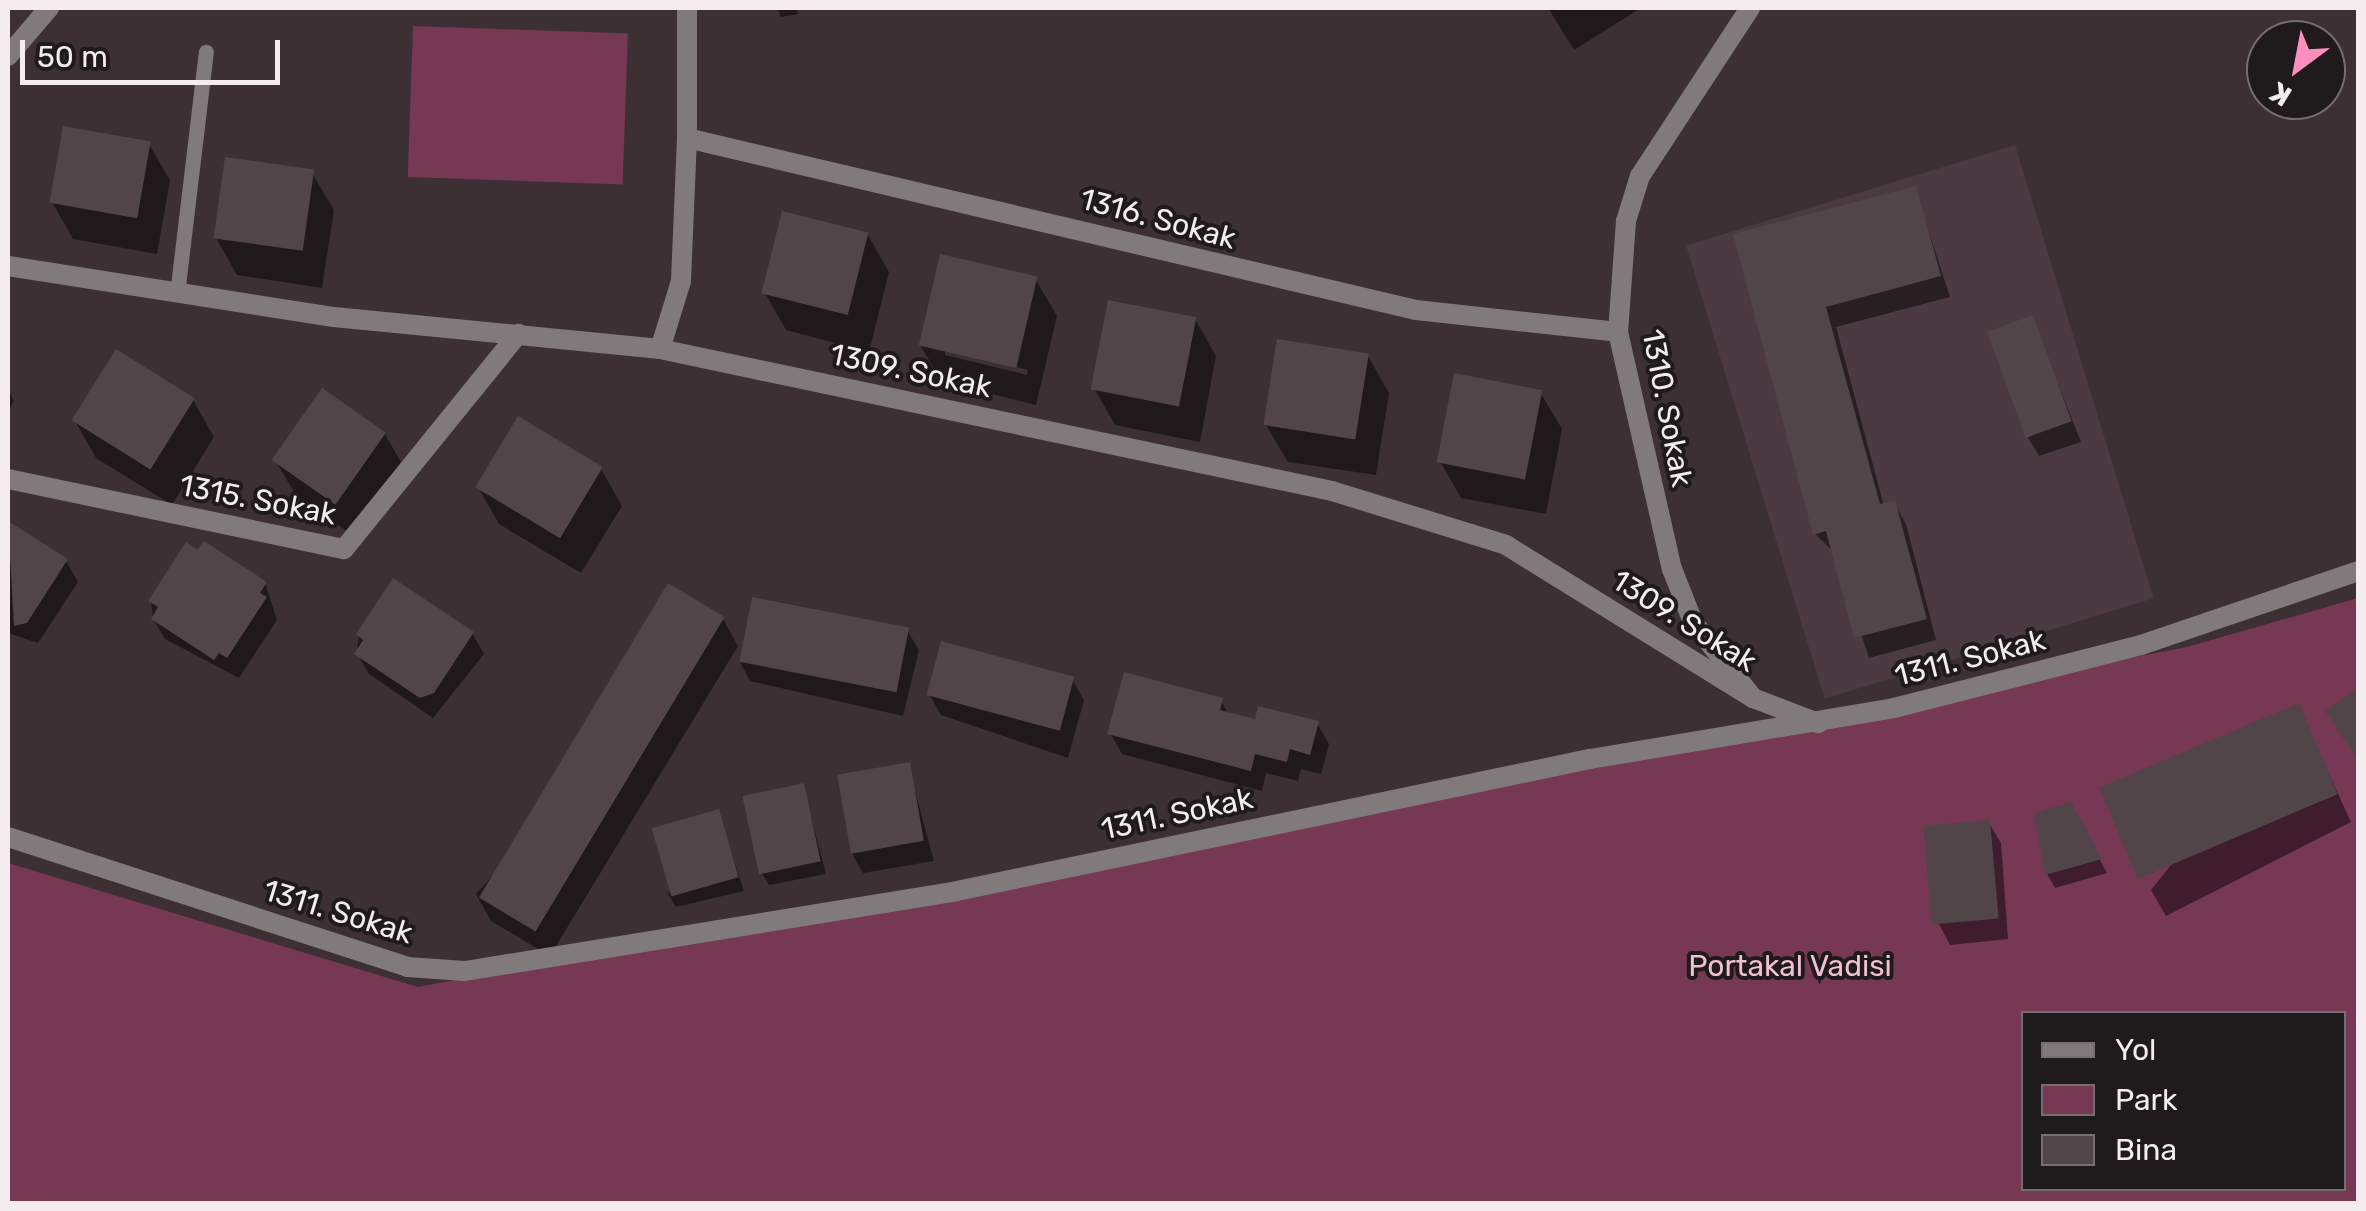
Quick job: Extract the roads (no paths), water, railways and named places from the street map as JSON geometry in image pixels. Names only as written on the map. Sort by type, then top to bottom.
[{"type":"street","points":[[8,56],[49,8]]},
{"type":"street","points":[[660,349],[681,282],[688,138],[687,8]]},
{"type":"street","name":"1310. Sokak","points":[[1750,8],[1640,176],[1618,332],[1672,569],[1693,622],[1752,698]]},
{"type":"street","name":"1316. Sokak","points":[[688,138],[1416,310],[1618,332]]},
{"type":"street","name":"1309. Sokak","points":[[8,266],[177,294],[660,349],[1332,492],[1506,546],[1752,698]]},
{"type":"street","name":"1315. Sokak","points":[[8,479],[344,549],[518,334]]},
{"type":"street","name":"1311. Sokak","points":[[8,836],[408,967],[465,971],[952,892],[1590,759],[1818,724],[2141,645],[2358,571]]},
{"type":"street","points":[[1752,698],[1818,724]]},
{"type":"lane","points":[[177,294],[206,52]]},
{"type":"park label","name":"Portakal Vadisi","points":[[1790,966]]}]
